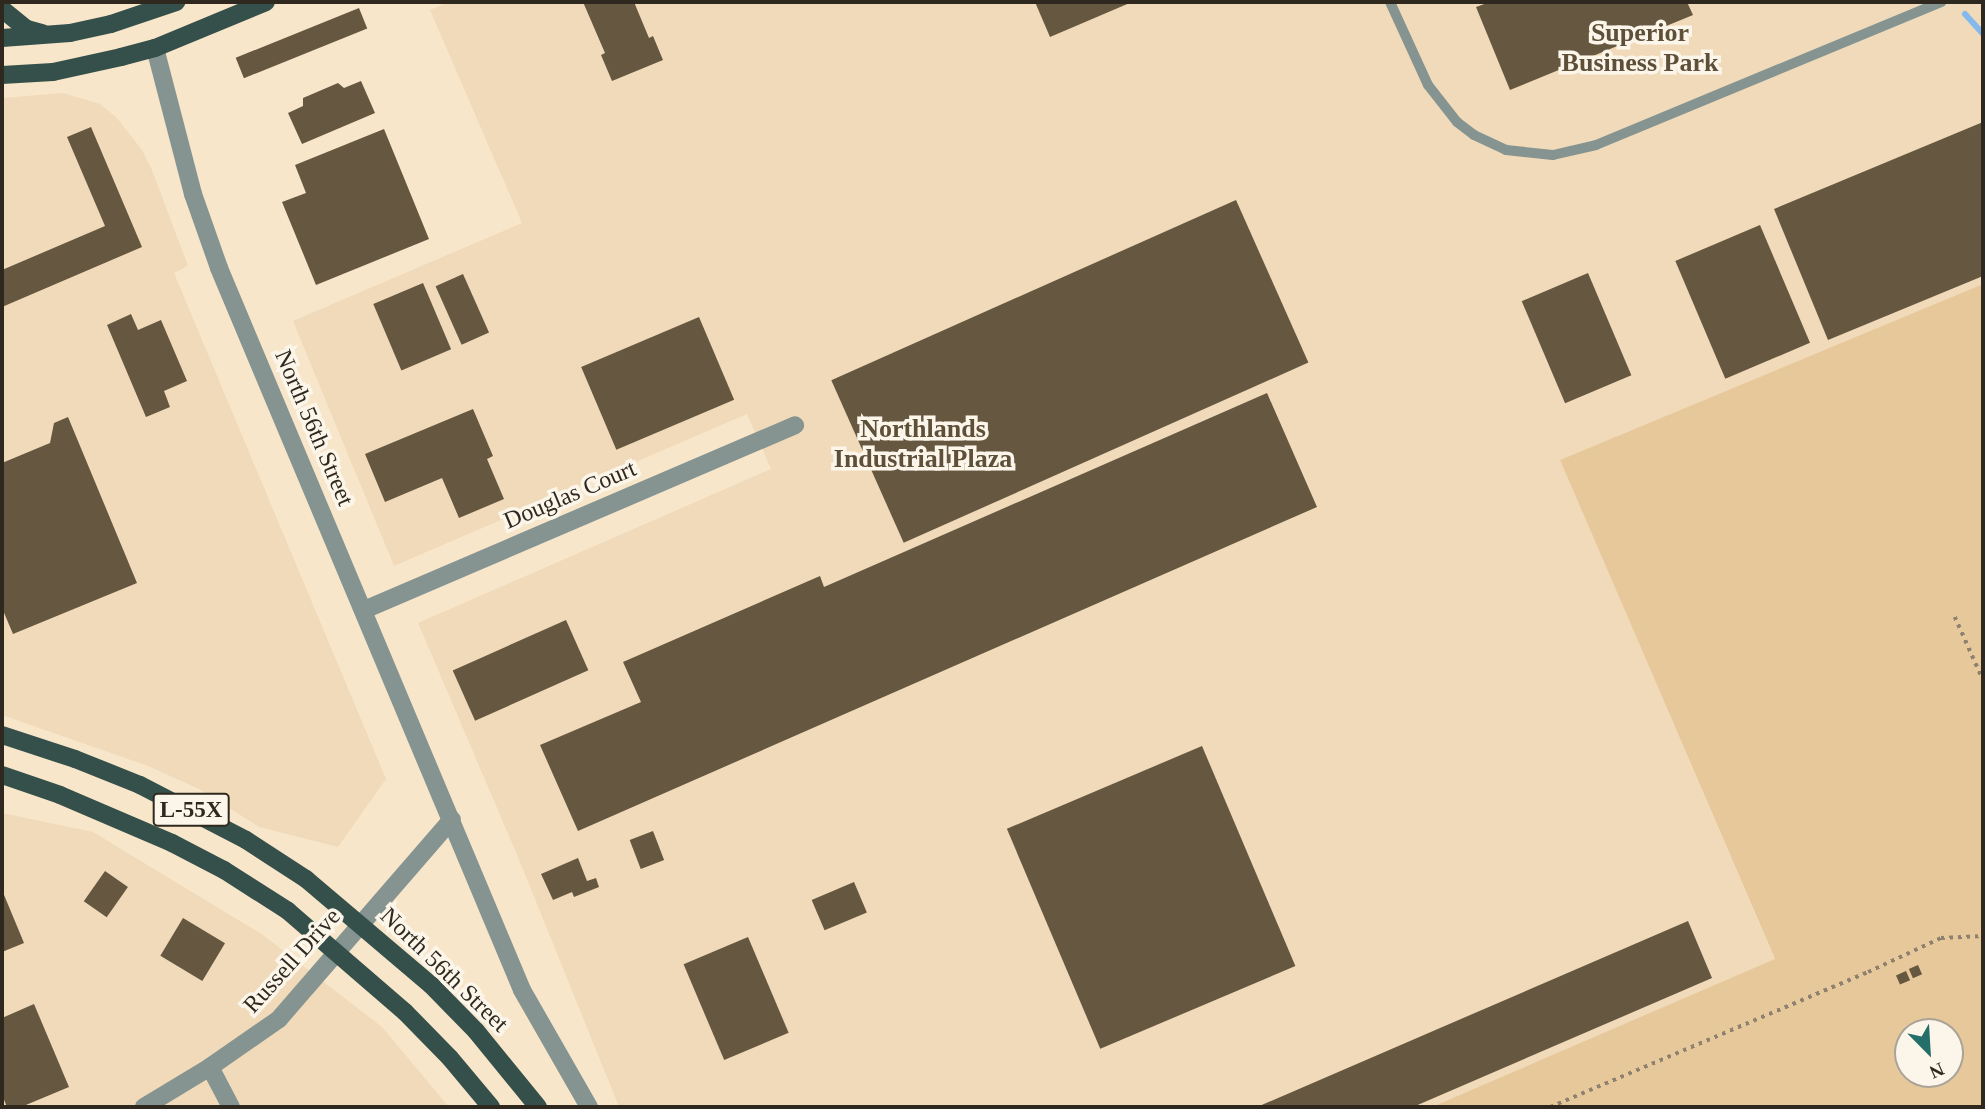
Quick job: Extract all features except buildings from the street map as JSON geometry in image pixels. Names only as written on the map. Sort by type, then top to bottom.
[{"type":"main road","points":[[2,38],[52,36],[111,24],[176,2]]},
{"type":"main road","points":[[2,75],[86,67],[155,48],[267,2]]},
{"type":"main road","points":[[2,9],[27,29],[52,36]]},
{"type":"main road","name":"North 56th Street","points":[[2,735],[75,759],[190,809],[306,879],[361,922],[458,1013],[538,1107]]},
{"type":"main road","name":"L-55X","points":[[2,775],[130,823],[203,859],[288,911],[337,951],[428,1034],[491,1107]]},
{"type":"street","name":"North 56th Street","points":[[155,48],[175,134],[219,268],[522,990],[557,1056],[589,1107]]},
{"type":"street","name":"Douglas Court","points":[[364,610],[795,425]]},
{"type":"street","name":"Russell Drive","points":[[144,1107],[210,1068],[279,1019],[452,819]]},
{"type":"street","points":[[210,1068],[231,1107]]},
{"type":"lane","points":[[1390,2],[1427,85],[1457,122],[1485,141],[1529,154],[1576,152],[1942,2]]},
{"type":"path","points":[[1955,617],[1983,680]]},
{"type":"path","points":[[1549,1107],[1868,972],[1941,938],[1983,936]]},
{"type":"shaded area","points":[[449,2],[1983,2],[1983,284],[1560,460],[1775,960],[1432,1107],[619,1107],[518,857],[418,623],[771,469],[747,414],[394,566],[293,321],[522,223],[430,10]]},
{"type":"shaded area","points":[[63,93],[100,104],[117,118],[142,150],[152,170],[188,266],[174,273],[386,779],[338,847],[259,827],[199,789],[148,766],[2,715],[2,98]]},
{"type":"shaded area","points":[[1983,284],[1983,1107],[1432,1107],[1775,959],[1560,460]]},
{"type":"shaded area","points":[[2,813],[93,832],[263,935],[382,1027],[449,1107],[2,1107]]},
{"type":"waterway","points":[[1965,14],[1983,34]]},
{"type":"district","name":"Superior Business Park","points":[[1640,48]]},
{"type":"district","name":"Northlands Industrial Plaza","points":[[923,444]]}]
